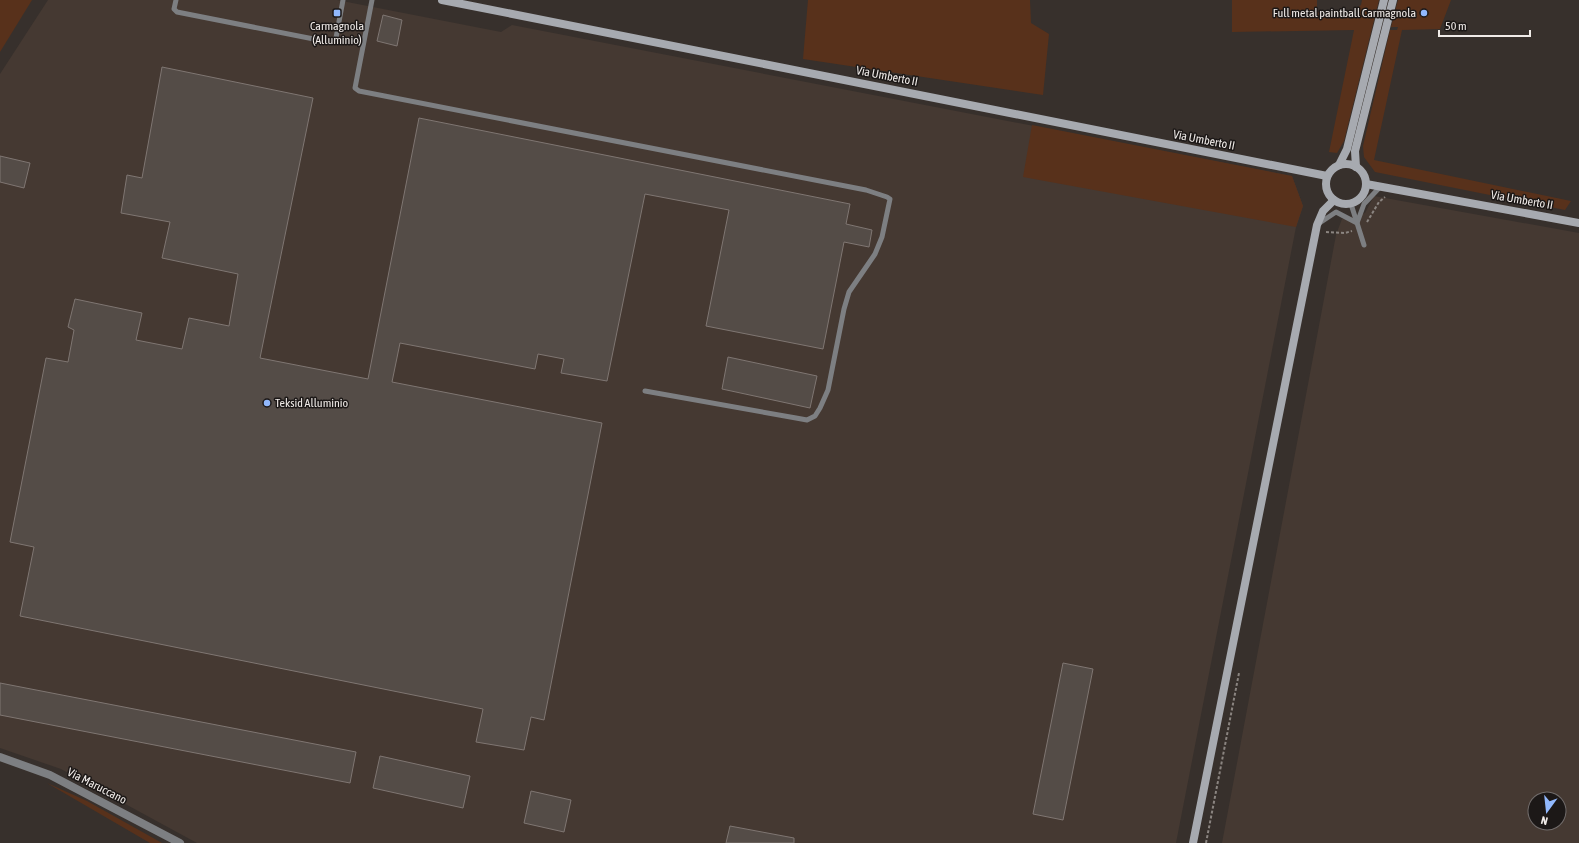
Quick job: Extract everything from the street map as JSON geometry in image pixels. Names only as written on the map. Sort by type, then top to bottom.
[{"type":"street","name":"Via Umberto II","points":[[442,0],[1327,176]]},
{"type":"street","points":[[1338,166],[1347,150],[1384,0]]},
{"type":"street","points":[[1356,167],[1355,152],[1393,0]]},
{"type":"street","points":[[1347,164],[1356,167],[1361,172],[1366,184],[1364,193],[1358,200],[1350,204],[1342,204],[1334,200],[1328,194],[1326,185],[1327,176],[1338,166],[1347,164]]},
{"type":"street","name":"Via Umberto II","points":[[1366,184],[1579,223]]},
{"type":"street","points":[[1193,843],[1317,225],[1323,211],[1334,200]]},
{"type":"street","name":"Via Maruccano","points":[[0,757],[50,776],[180,843]]},
{"type":"lane","points":[[176,0],[174,9],[177,12],[329,42],[336,38],[343,0]]},
{"type":"lane","points":[[372,0],[355,88],[358,91],[866,190],[890,199],[882,237],[875,254],[849,292],[844,309],[828,390],[815,416],[807,420],[645,391]]},
{"type":"lane","points":[[1357,223],[1364,204],[1380,187]]},
{"type":"lane","points":[[1350,204],[1364,245]]},
{"type":"lane","points":[[1317,225],[1336,212],[1357,223]]},
{"type":"path","points":[[1324,231],[1345,233],[1359,230],[1370,219],[1379,202],[1394,189]]},
{"type":"path","points":[[1206,843],[1239,670]]},
{"type":"shaded area","points":[[0,0],[32,0],[0,52]]},
{"type":"shaded area","points":[[48,0],[337,0],[501,32],[512,25],[1292,176],[1303,206],[1296,227],[1176,843],[197,843],[61,769],[0,748],[0,74]]},
{"type":"shaded area","points":[[808,0],[1030,0],[1031,23],[1049,34],[1043,95],[803,59]]},
{"type":"shaded area","points":[[1232,0],[1317,0],[1317,12],[1343,19],[1361,5],[1362,0],[1379,0],[1344,141],[1337,153],[1329,152],[1354,30],[1232,32]]},
{"type":"shaded area","points":[[1398,0],[1451,0],[1440,29],[1402,30],[1374,160],[1571,201],[1565,210],[1375,172],[1364,157],[1363,146],[1390,30],[1397,30],[1398,27],[1391,27]]},
{"type":"shaded area","points":[[1032,125],[1292,176],[1303,206],[1296,227],[1023,177]]},
{"type":"shaded area","points":[[1374,196],[1579,233],[1579,843],[1222,843],[1336,235],[1342,219],[1365,213]]},
{"type":"shaded area","points":[[47,783],[87,801],[162,843],[150,843]]},
{"type":"building","points":[[383,15],[402,20],[397,46],[377,41]]},
{"type":"building","name":"Teksid Alluminio","points":[[162,67],[313,98],[260,358],[368,379],[419,118],[850,204],[846,224],[872,230],[869,247],[844,242],[823,349],[706,326],[729,210],[645,194],[607,381],[561,373],[564,359],[538,354],[535,369],[400,343],[392,382],[602,423],[544,720],[531,717],[524,750],[476,742],[483,709],[20,616],[34,547],[10,542],[46,358],[68,362],[74,330],[68,327],[75,299],[142,313],[136,340],[182,349],[189,318],[229,326],[238,274],[162,258],[170,222],[121,213],[127,175],[142,178]]},
{"type":"building","points":[[0,156],[30,163],[24,188],[0,182]]},
{"type":"building","points":[[728,357],[817,376],[810,408],[722,389]]},
{"type":"building","points":[[1063,663],[1093,669],[1063,820],[1033,814]]},
{"type":"building","points":[[0,683],[356,752],[350,783],[0,715]]},
{"type":"building","points":[[380,756],[470,776],[463,808],[373,788]]},
{"type":"building","points":[[531,791],[571,800],[564,832],[524,823]]},
{"type":"building","points":[[730,826],[794,838],[794,843],[726,843]]},
{"type":"place","name":"Carmagnola (Alluminio)","points":[[337,13]]},
{"type":"place","name":"Full metal paintball Carmagnola","points":[[1424,13]]},
{"type":"place","name":"Teksid Alluminio","points":[[267,403]]}]
